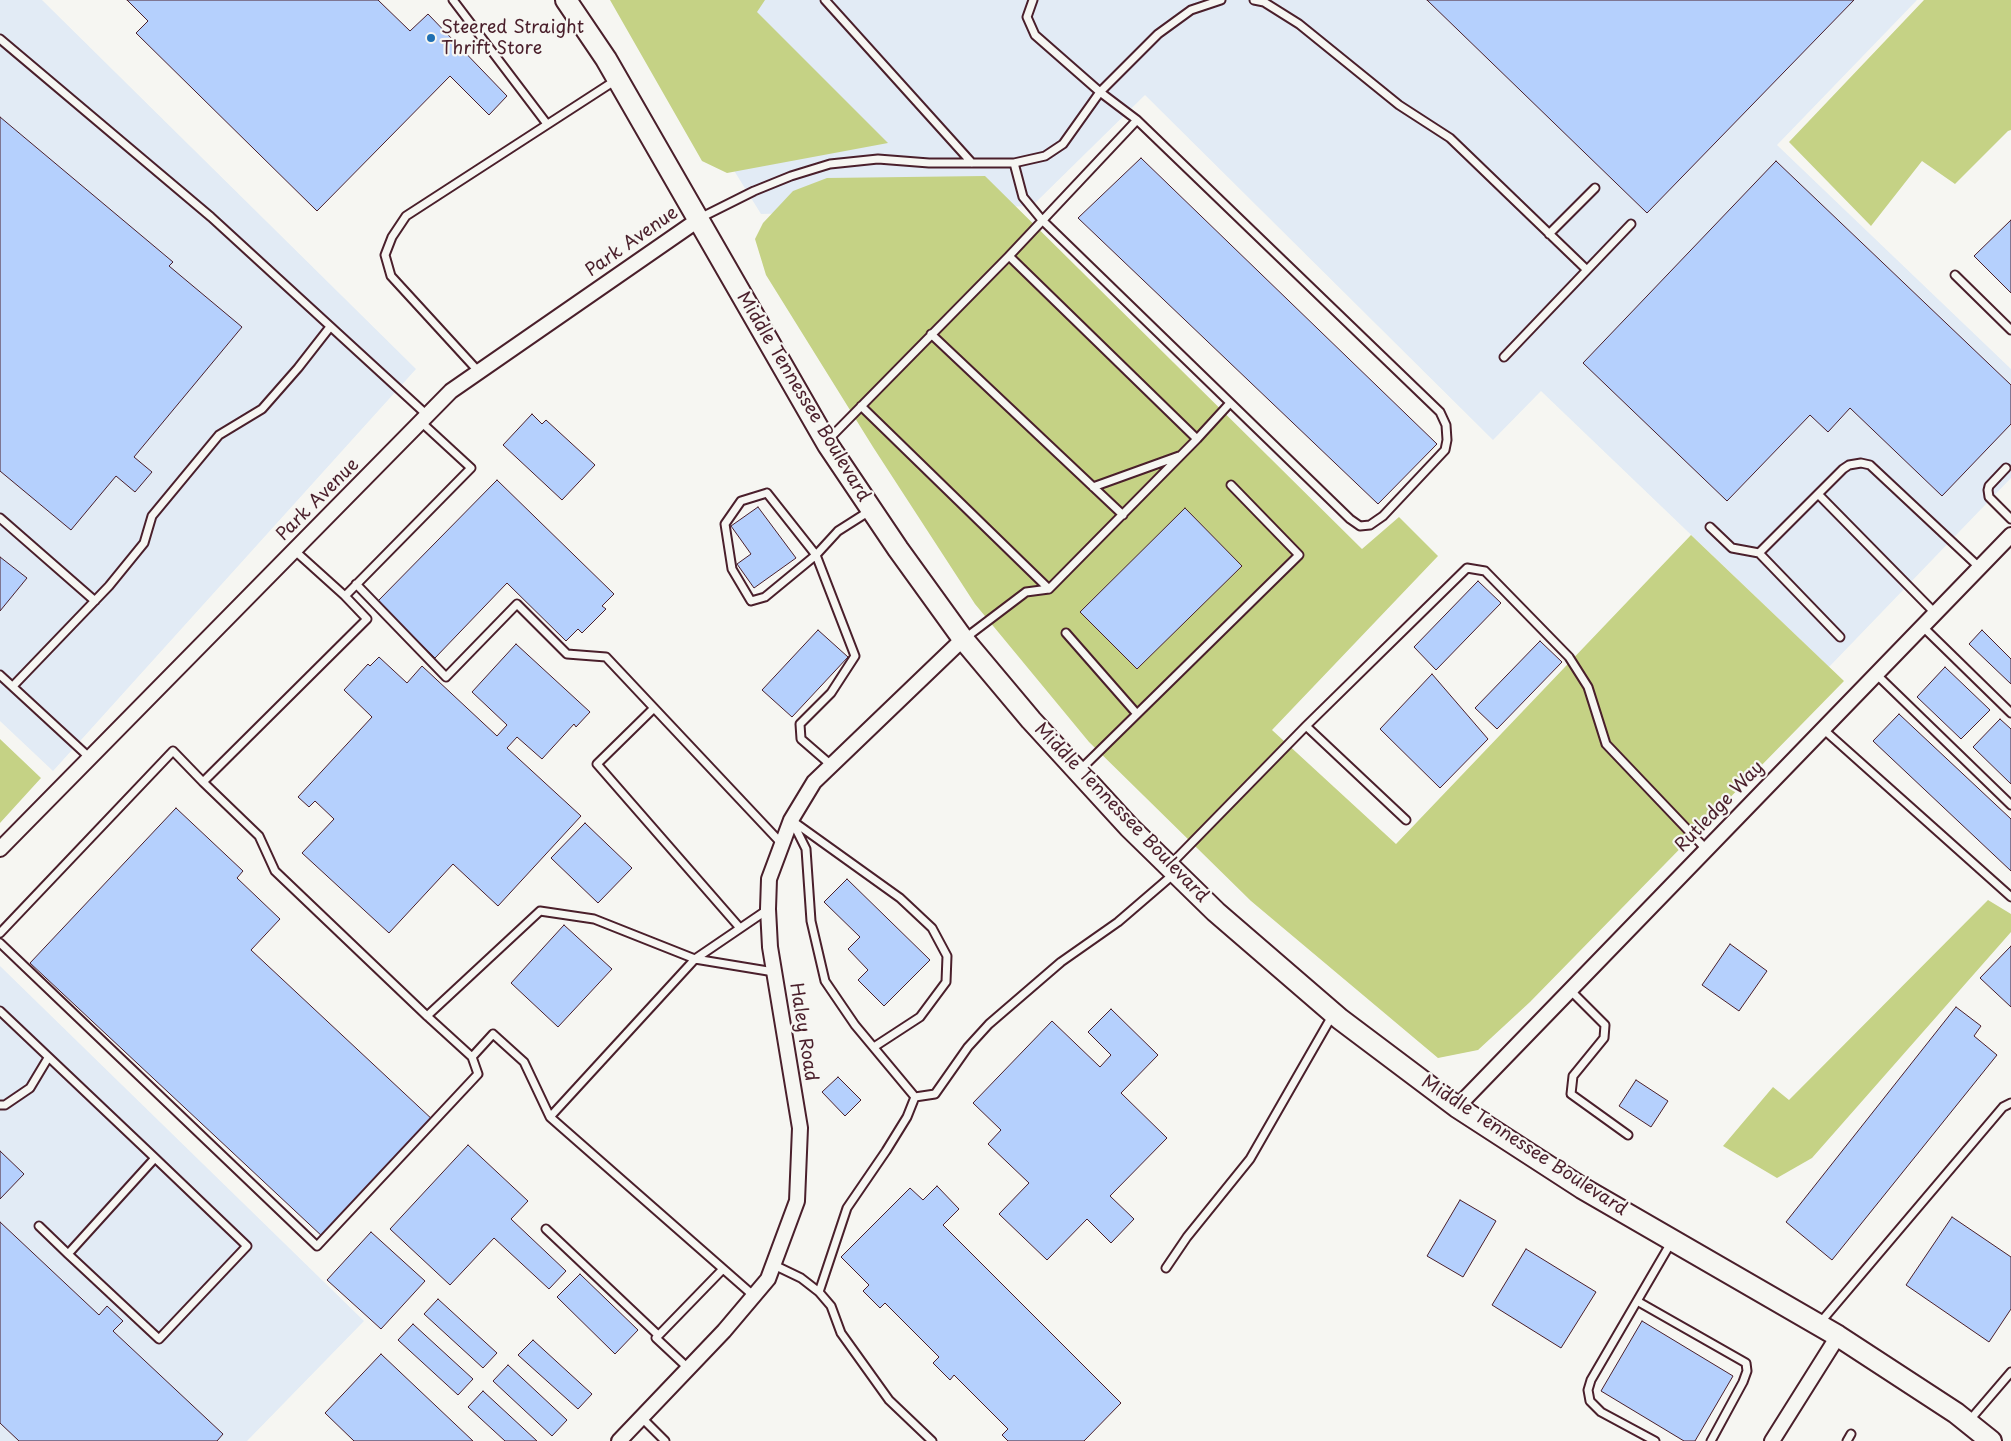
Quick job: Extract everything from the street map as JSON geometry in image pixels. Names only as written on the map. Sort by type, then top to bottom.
[{"type":"main road","name":"Middle Tennessee Boulevard","points":[[566,0],[617,79],[826,442],[871,510],[963,639],[1031,720],[1129,828],[1216,912],[1334,1013],[1457,1107],[1582,1188],[1838,1336],[1968,1423],[1991,1441]]},
{"type":"street","name":"Park Avenue","points":[[0,849],[451,391],[698,220]]},
{"type":"street","name":"Rutledge Way","points":[[1457,1107],[2011,535]]},
{"type":"street","name":"Haley Road","points":[[618,1441],[724,1331],[768,1279],[797,1201],[800,1128],[770,947],[768,909],[769,879],[791,820],[814,782],[963,639]]},
{"type":"street","points":[[1772,1441],[1838,1336]]},
{"type":"lane","points":[[453,0],[547,124]]},
{"type":"lane","points":[[826,0],[972,163]]},
{"type":"lane","points":[[1014,163],[1023,196],[1042,220],[1350,519],[1360,526],[1370,525],[1383,516],[1445,450],[1447,440],[1446,425],[1440,412],[1137,120],[1100,92],[1035,35],[1027,17],[1034,0]]},
{"type":"lane","points":[[698,220],[763,187],[830,164],[878,159],[1014,163],[1045,156],[1063,144],[1100,92],[1158,34],[1191,10],[1221,0]]},
{"type":"lane","points":[[1254,0],[1264,2],[1299,24],[1400,104],[1450,138],[1587,270]]},
{"type":"lane","points":[[0,39],[212,216],[424,418],[471,468],[344,596]]},
{"type":"lane","points":[[479,372],[391,276],[385,255],[392,237],[406,216],[617,79]]},
{"type":"lane","points":[[826,442],[1009,256],[1137,120]]},
{"type":"lane","points":[[1549,234],[1595,188]]},
{"type":"lane","points":[[1504,358],[1631,224]]},
{"type":"lane","points":[[1009,256],[1197,440]]},
{"type":"lane","points":[[1955,275],[2011,330]]},
{"type":"lane","points":[[13,686],[95,601],[144,543],[152,516],[219,435],[262,409],[298,368],[330,327]]},
{"type":"lane","points":[[931,334],[1123,514]]},
{"type":"lane","points":[[963,639],[1026,592],[1049,588],[1197,440],[1230,403]]},
{"type":"lane","points":[[861,406],[1049,588]]},
{"type":"lane","points":[[1093,486],[1182,455]]},
{"type":"lane","points":[[1759,553],[1849,464],[1861,463],[1870,465],[1979,567]]},
{"type":"lane","points":[[2006,468],[1989,486],[1988,490],[1989,496],[2011,519]]},
{"type":"lane","points":[[1078,772],[1299,555],[1231,485]]},
{"type":"lane","points":[[831,765],[801,739],[800,724],[831,693],[856,656],[816,555],[767,493],[741,502],[725,524],[732,569],[751,601],[765,597],[816,555],[838,531],[871,510]]},
{"type":"lane","points":[[1818,494],[1935,613]]},
{"type":"lane","points":[[0,518],[95,601]]},
{"type":"lane","points":[[1710,527],[1732,548],[1759,553],[1840,636]]},
{"type":"lane","points":[[203,782],[367,619],[294,550]]},
{"type":"lane","points":[[915,1096],[935,1094],[968,1047],[989,1024],[1061,962],[1118,922],[1172,869],[1306,726],[1467,568],[1485,571],[1569,657],[1588,687],[1606,744],[1706,849]]},
{"type":"lane","points":[[356,584],[446,677],[517,604],[568,654],[606,657],[782,844]]},
{"type":"lane","points":[[1922,626],[2011,712]]},
{"type":"lane","points":[[1066,633],[1136,714]]},
{"type":"lane","points":[[1876,674],[2011,805]]},
{"type":"lane","points":[[0,675],[90,758]]},
{"type":"lane","points":[[654,708],[597,764],[740,928]]},
{"type":"lane","points":[[1306,726],[1406,820]]},
{"type":"lane","points":[[1823,729],[2011,897]]},
{"type":"lane","points":[[0,933],[172,751],[259,836],[275,871],[472,1057],[478,1074],[317,1246],[0,942]]},
{"type":"lane","points":[[791,820],[806,849],[811,921],[825,981],[855,1025],[915,1096]]},
{"type":"lane","points":[[791,820],[900,898],[932,928],[948,956],[946,982],[920,1017],[874,1047]]},
{"type":"lane","points":[[550,1117],[695,959],[768,909]]},
{"type":"lane","points":[[427,1016],[540,911],[594,919],[695,959],[774,972]]},
{"type":"lane","points":[[1570,990],[1605,1025],[1604,1038],[1573,1076],[1572,1094],[1628,1135]]},
{"type":"lane","points":[[0,1011],[247,1246],[159,1339],[39,1226]]},
{"type":"lane","points":[[1166,1268],[1187,1237],[1250,1160],[1334,1013]]},
{"type":"lane","points":[[472,1057],[493,1034],[524,1062],[550,1117],[754,1296]]},
{"type":"lane","points":[[0,1105],[30,1088],[48,1058]]},
{"type":"lane","points":[[819,1292],[847,1208],[886,1151],[906,1117],[915,1096]]},
{"type":"lane","points":[[1818,1324],[2003,1107],[2011,1104]]},
{"type":"lane","points":[[68,1254],[155,1158]]},
{"type":"lane","points":[[546,1229],[658,1335]]},
{"type":"lane","points":[[1655,1441],[1601,1412],[1590,1401],[1588,1390],[1591,1380],[1673,1240]]},
{"type":"lane","points":[[774,1265],[801,1278],[819,1292],[831,1306],[841,1333],[889,1400],[932,1441]]},
{"type":"lane","points":[[688,1368],[656,1338],[723,1269]]},
{"type":"lane","points":[[1637,1300],[1746,1363],[1747,1371],[1743,1382],[1711,1441]]},
{"type":"lane","points":[[1968,1423],[2011,1372]]},
{"type":"lane","points":[[641,1418],[665,1441]]},
{"type":"lane","points":[[1846,1441],[1851,1434]]},
{"type":"shaded area","points":[[0,0],[42,0],[416,369],[53,771],[0,721]]},
{"type":"shaded area","points":[[628,0],[1917,0],[1777,145],[2011,369],[2011,478],[1829,667],[1541,391],[1493,440],[1145,95],[1032,206],[761,214]]},
{"type":"shaded area","points":[[0,966],[364,1321],[247,1441],[0,1441]]},
{"type":"green space","points":[[610,0],[765,0],[757,12],[888,143],[727,173],[702,161]]},
{"type":"green space","points":[[1924,0],[2011,0],[2011,130],[1955,184],[1922,161],[1871,226],[1789,142]]},
{"type":"green space","points":[[985,176],[1362,549],[1399,517],[1438,556],[1272,730],[1396,844],[1691,535],[1844,681],[1530,1002],[1478,1050],[1438,1058],[1251,901],[1089,742],[975,604],[873,447],[766,275],[755,239],[763,223],[793,191],[827,178]]},
{"type":"green space","points":[[0,739],[41,778],[0,823]]},
{"type":"green space","points":[[1988,900],[2011,914],[2011,932],[1812,1158],[1777,1178],[1723,1146],[1773,1087],[1789,1100]]},
{"type":"building","points":[[127,0],[378,0],[410,31],[428,14],[507,96],[489,115],[450,76],[317,211],[136,33],[148,21]]},
{"type":"building","points":[[1427,0],[1854,0],[1647,213]]},
{"type":"building","points":[[0,117],[173,262],[169,266],[242,327],[134,457],[152,472],[135,492],[116,476],[71,530],[0,471]]},
{"type":"building","points":[[1141,158],[1437,444],[1378,504],[1078,218]]},
{"type":"building","points":[[1776,161],[2011,385],[2011,424],[1942,496],[1850,408],[1828,432],[1810,415],[1727,501],[1583,363]]},
{"type":"building","points":[[2011,220],[2011,293],[1974,256]]},
{"type":"building","points":[[532,414],[542,424],[546,420],[595,465],[562,500],[503,445]]},
{"type":"building","points":[[497,480],[614,594],[602,606],[606,609],[582,633],[578,629],[566,641],[507,583],[435,658],[377,602]]},
{"type":"building","points":[[758,507],[796,558],[754,588],[737,564],[751,554],[731,526]]},
{"type":"building","points":[[1185,508],[1242,566],[1137,669],[1080,612]]},
{"type":"building","points":[[0,557],[27,578],[0,611]]},
{"type":"building","points":[[1478,581],[1501,603],[1436,670],[1414,647]]},
{"type":"building","points":[[818,630],[848,657],[792,717],[762,690]]},
{"type":"building","points":[[1982,630],[2011,659],[2011,684],[1969,644]]},
{"type":"building","points":[[1540,641],[1562,662],[1497,729],[1475,708]]},
{"type":"building","points":[[516,644],[590,712],[576,727],[574,724],[542,759],[517,737],[507,748],[581,816],[498,906],[453,864],[389,933],[302,853],[334,819],[315,801],[309,807],[298,797],[372,717],[344,690],[368,664],[370,666],[379,657],[407,683],[422,666],[497,736],[507,725],[472,692]]},
{"type":"building","points":[[1945,667],[1990,710],[1961,739],[1917,697]]},
{"type":"building","points":[[1432,674],[1488,739],[1440,788],[1380,729]]},
{"type":"building","points":[[1899,714],[2011,819],[2011,871],[1873,741]]},
{"type":"building","points":[[2000,719],[2011,729],[2011,784],[1973,747]]},
{"type":"building","points":[[176,808],[243,871],[237,878],[280,919],[251,950],[434,1121],[324,1238],[30,963]]},
{"type":"building","points":[[585,823],[632,868],[598,903],[551,858]]},
{"type":"building","points":[[847,879],[930,960],[884,1006],[858,980],[868,970],[848,949],[860,937],[824,902]]},
{"type":"building","points":[[564,925],[612,969],[558,1027],[511,983]]},
{"type":"building","points":[[1730,944],[1767,971],[1739,1011],[1702,985]]},
{"type":"building","points":[[2011,946],[2011,1007],[1980,978]]},
{"type":"building","points":[[1956,1007],[1981,1026],[1974,1036],[1997,1055],[1832,1260],[1786,1222]]},
{"type":"building","points":[[1111,1009],[1158,1055],[1121,1093],[1167,1138],[1110,1196],[1134,1219],[1111,1243],[1087,1219],[1047,1260],[999,1214],[1029,1183],[988,1144],[1001,1130],[973,1103],[1052,1021],[1100,1067],[1111,1055],[1088,1032]]},
{"type":"building","points":[[838,1077],[861,1100],[845,1116],[822,1092]]},
{"type":"building","points":[[1636,1080],[1668,1101],[1651,1127],[1619,1106]]},
{"type":"building","points":[[468,1145],[528,1201],[511,1219],[566,1271],[549,1289],[494,1238],[450,1285],[390,1229]]},
{"type":"building","points":[[0,1151],[24,1174],[0,1199]]},
{"type":"building","points":[[937,1186],[959,1209],[943,1225],[1121,1403],[1084,1441],[1008,1441],[1002,1435],[1008,1429],[954,1375],[950,1380],[933,1363],[939,1357],[885,1303],[880,1308],[863,1291],[869,1285],[841,1257],[910,1188],[923,1200]]},
{"type":"building","points":[[1460,1200],[1496,1221],[1463,1277],[1427,1256]]},
{"type":"building","points":[[1952,1217],[2011,1257],[2011,1309],[1989,1342],[1906,1285]]},
{"type":"building","points":[[0,1222],[99,1315],[107,1306],[123,1321],[113,1331],[223,1434],[217,1441],[19,1441],[0,1423]]},
{"type":"building","points":[[371,1232],[425,1281],[381,1329],[327,1280]]},
{"type":"building","points":[[1526,1249],[1596,1292],[1561,1348],[1492,1305]]},
{"type":"building","points":[[580,1274],[638,1330],[615,1354],[557,1297]]},
{"type":"building","points":[[438,1299],[497,1353],[483,1368],[424,1314]]},
{"type":"building","points":[[1642,1321],[1733,1376],[1695,1441],[1684,1441],[1601,1391]]},
{"type":"building","points":[[413,1324],[473,1379],[458,1395],[398,1340]]},
{"type":"building","points":[[533,1340],[592,1394],[578,1409],[518,1355]]},
{"type":"building","points":[[381,1354],[473,1441],[354,1441],[325,1413]]},
{"type":"building","points":[[508,1365],[567,1420],[552,1436],[493,1381]]},
{"type":"building","points":[[483,1391],[537,1441],[505,1441],[468,1407]]},
{"type":"place","name":"Steered Straight Thrift Store","points":[[431,38]]}]
